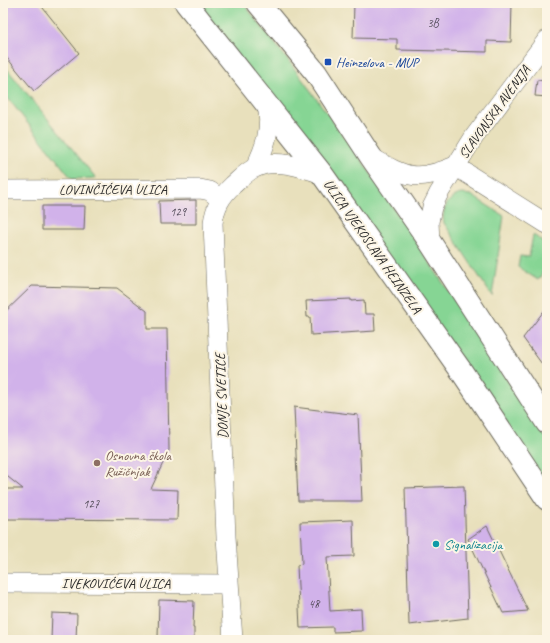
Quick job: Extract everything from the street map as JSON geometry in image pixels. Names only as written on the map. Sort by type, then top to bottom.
[{"type":"main road","name":"ULICA VJEKOSLAVA HEINZELA","points":[[186,3],[322,174],[462,372],[547,499]]},
{"type":"main road","points":[[258,3],[316,73],[370,157],[430,242],[547,423]]},
{"type":"street","name":"SLAVONSKA AVENIJA","points":[[430,242],[429,222],[432,207],[474,137],[547,40]]},
{"type":"street","points":[[255,168],[267,136],[270,117],[267,106]]},
{"type":"street","points":[[370,157],[391,169],[410,176],[431,175],[456,166],[547,224]]},
{"type":"street","points":[[255,168],[278,164],[299,166],[322,174]]},
{"type":"street","name":"DONJE SVETICE","points":[[233,640],[229,584],[213,223],[216,206],[220,199],[239,180],[255,168]]},
{"type":"street","name":"LOVINČIĆEVA ULICA","points":[[3,190],[200,189],[210,191],[220,199]]},
{"type":"street","name":"IVEKOVIĆEVA ULICA","points":[[3,583],[229,584]]},
{"type":"green space","points":[[196,3],[243,3],[291,64],[363,162],[547,440],[547,484]]},
{"type":"green space","points":[[3,64],[96,178],[72,179],[3,92]]},
{"type":"green space","points":[[461,194],[471,195],[504,216],[492,296],[444,223],[443,218],[446,205],[452,198]]},
{"type":"green space","points":[[533,235],[547,244],[547,266],[538,280],[518,267],[520,256],[529,257]]},
{"type":"building","points":[[3,3],[39,3],[79,53],[34,91],[3,53]]},
{"type":"building","points":[[354,3],[512,3],[511,42],[487,41],[487,52],[397,50],[397,39],[353,38]]},
{"type":"building","points":[[537,80],[547,81],[547,97],[535,96]]},
{"type":"building","points":[[196,200],[196,224],[160,224],[159,201]]},
{"type":"building","points":[[42,206],[85,206],[84,230],[42,230]]},
{"type":"building","points":[[32,286],[117,288],[147,311],[147,329],[167,329],[169,450],[151,489],[178,490],[177,520],[4,519],[4,489],[23,489],[3,473],[3,314]]},
{"type":"building","points":[[351,299],[351,301],[364,300],[365,314],[374,314],[375,331],[311,335],[310,317],[307,317],[306,301]]},
{"type":"building","points":[[547,307],[547,371],[523,338]]},
{"type":"building","points":[[294,407],[358,415],[362,501],[298,501]]},
{"type":"building","name":"Signalizacija","points":[[464,486],[468,618],[409,625],[405,488]]},
{"type":"building","points":[[353,520],[354,556],[327,557],[330,611],[361,609],[362,631],[333,632],[333,627],[300,628],[297,565],[302,564],[300,522]]},
{"type":"building","points":[[487,526],[528,611],[503,613],[468,539]]},
{"type":"building","points":[[159,600],[194,601],[194,640],[158,638]]},
{"type":"building","points":[[52,613],[77,614],[76,640],[51,640]]},
{"type":"place","name":"Heinzelova - MUP","points":[[328,62]]},
{"type":"place","name":"Osnovna škola Ružičnjak","points":[[97,463]]},
{"type":"place","name":"Signalizacija","points":[[436,544]]}]
